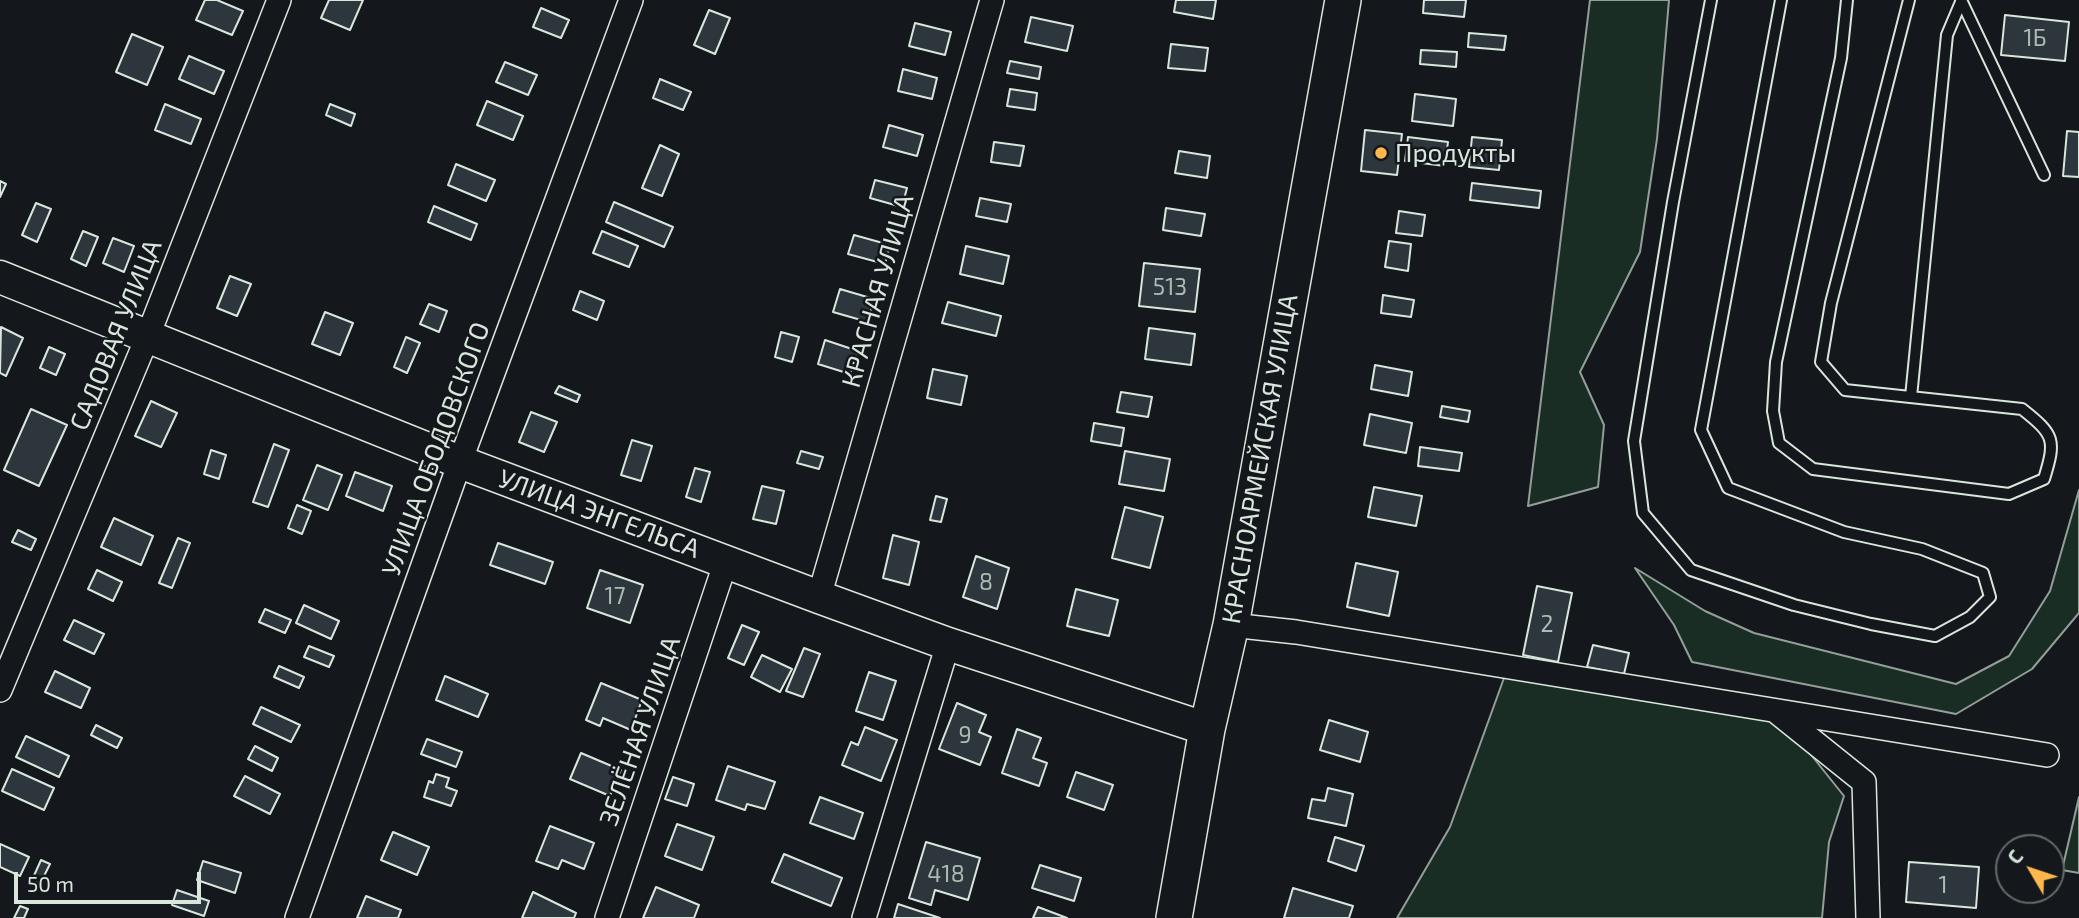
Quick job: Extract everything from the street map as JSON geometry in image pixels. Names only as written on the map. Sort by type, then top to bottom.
[{"type":"main road","name":"КРАСНОАРМЕЙСКАЯ УЛИЦА","points":[[1174,918],[1207,729],[1231,625],[1343,0]]},
{"type":"street","name":"САДОВАЯ УЛИЦА","points":[[0,690],[147,338],[279,0]]},
{"type":"street","name":"УЛИЦА ОБОДОВСКОГО","points":[[297,918],[460,462],[631,0]]},
{"type":"street","name":"КРАСНАЯ УЛИЦА","points":[[819,597],[992,0]]},
{"type":"street","name":"УЛИЦА ЭНГЕЛЬСА","points":[[0,277],[460,462],[819,597],[948,644],[1207,729]]},
{"type":"street","name":"ЗЕЛЁНАЯ УЛИЦА","points":[[607,918],[726,561]]},
{"type":"street","points":[[1231,625],[1296,632],[2047,755]]},
{"type":"street","points":[[864,918],[948,644]]},
{"type":"street","points":[[1776,711],[1864,782],[1868,918]]},
{"type":"lane","points":[[1711,0],[1673,202],[1634,441],[1643,513],[1691,570],[1794,605],[1871,624],[1936,636],[1970,617],[1990,597],[1983,573],[1922,549],[1844,532],[1727,488],[1701,430],[1781,0]]},
{"type":"lane","points":[[1847,0],[1842,58],[1776,362],[1773,411],[1779,443],[1813,469],[2009,494],[2044,479],[2053,450],[2044,426],[2022,409],[1845,390],[1821,362],[1831,303],[1909,0]]},
{"type":"lane","points":[[1911,397],[1947,35],[1961,1]]},
{"type":"lane","points":[[1961,1],[2044,175]]},
{"type":"green space","points":[[1590,0],[1669,0],[1657,139],[1640,252],[1580,372],[1604,425],[1598,487],[1528,506]]},
{"type":"green space","points":[[2079,490],[2079,613],[2032,669],[1956,714],[1692,662],[1674,625],[1635,568],[1705,611],[1754,633],[1956,684],[2009,656],[2050,591]]},
{"type":"green space","points":[[1508,667],[1776,711],[1844,796],[1829,842],[1822,918],[1397,918],[1450,827]]},
{"type":"green space","points":[[2079,797],[2079,873],[2065,871],[2065,857]]},
{"type":"building","points":[[205,0],[217,0],[243,11],[232,35],[196,20]]},
{"type":"building","points":[[329,0],[363,0],[350,30],[321,18]]},
{"type":"building","points":[[1176,0],[1216,0],[1213,19],[1174,12]]},
{"type":"building","points":[[1424,0],[1466,0],[1464,17],[1423,13]]},
{"type":"building","points":[[541,8],[569,20],[561,38],[533,27]]},
{"type":"building","points":[[709,10],[730,18],[715,54],[694,45]]},
{"type":"building","points":[[2005,15],[2069,22],[2065,61],[2001,55]]},
{"type":"building","points":[[1031,17],[1073,26],[1067,51],[1025,42]]},
{"type":"building","points":[[915,23],[951,32],[945,55],[909,46]]},
{"type":"building","points":[[1469,33],[1506,36],[1504,50],[1468,47]]},
{"type":"building","points":[[132,34],[163,47],[147,85],[116,72]]},
{"type":"building","points":[[1171,44],[1208,48],[1205,71],[1168,68]]},
{"type":"building","points":[[1421,50],[1457,52],[1456,67],[1420,64]]},
{"type":"building","points":[[189,56],[224,71],[214,94],[179,79]]},
{"type":"building","points":[[1010,61],[1041,67],[1039,79],[1007,73]]},
{"type":"building","points":[[505,62],[537,75],[528,95],[496,82]]},
{"type":"building","points":[[903,69],[937,78],[932,99],[898,91]]},
{"type":"building","points":[[660,79],[691,92],[683,110],[653,98]]},
{"type":"building","points":[[1010,89],[1037,93],[1035,110],[1007,106]]},
{"type":"building","points":[[1415,94],[1456,99],[1453,126],[1412,121]]},
{"type":"building","points":[[487,101],[523,116],[513,140],[477,125]]},
{"type":"building","points":[[165,104],[201,119],[191,144],[155,130]]},
{"type":"building","points":[[330,104],[355,114],[351,126],[326,115]]},
{"type":"building","points":[[889,125],[923,135],[917,156],[883,147]]},
{"type":"building","name":"Продукты","points":[[1365,130],[1402,134],[1397,175],[1361,171]]},
{"type":"building","points":[[2067,131],[2079,132],[2079,177],[2063,176]]},
{"type":"building","points":[[1408,137],[1448,142],[1445,166],[1405,161]]},
{"type":"building","points":[[1472,137],[1502,140],[1499,170],[1469,167]]},
{"type":"building","points":[[994,142],[1024,146],[1020,166],[991,162]]},
{"type":"building","points":[[660,145],[679,154],[662,196],[642,188]]},
{"type":"building","points":[[1179,151],[1210,156],[1207,178],[1175,173]]},
{"type":"building","points":[[456,164],[495,180],[486,201],[448,185]]},
{"type":"building","points":[[875,180],[907,188],[902,207],[870,198]]},
{"type":"building","points":[[0,181],[6,184],[0,197]]},
{"type":"building","points":[[1472,183],[1541,191],[1539,208],[1470,200]]},
{"type":"building","points":[[980,198],[1011,204],[1007,222],[976,216]]},
{"type":"building","points":[[614,202],[673,227],[664,247],[606,222]]},
{"type":"building","points":[[36,203],[51,209],[37,242],[22,235]]},
{"type":"building","points":[[434,206],[477,224],[471,240],[428,222]]},
{"type":"building","points":[[1166,208],[1205,214],[1201,236],[1163,230]]},
{"type":"building","points":[[1399,211],[1425,215],[1422,236],[1396,233]]},
{"type":"building","points":[[83,231],[98,237],[86,266],[71,259]]},
{"type":"building","points":[[602,231],[638,246],[629,267],[593,253]]},
{"type":"building","points":[[854,235],[890,245],[885,264],[848,254]]},
{"type":"building","points":[[113,238],[134,246],[124,272],[103,263]]},
{"type":"building","points":[[1389,241],[1411,244],[1408,271],[1385,267]]},
{"type":"building","points":[[966,246],[1009,256],[1003,284],[960,274]]},
{"type":"building","points":[[1144,263],[1200,269],[1195,312],[1139,306]]},
{"type":"building","points":[[230,276],[251,284],[237,316],[217,308]]},
{"type":"building","points":[[840,289],[874,299],[868,322],[833,312]]},
{"type":"building","points":[[580,291],[604,301],[597,320],[573,310]]},
{"type":"building","points":[[1383,295],[1414,300],[1411,317],[1381,313]]},
{"type":"building","points":[[948,302],[1001,316],[996,336],[942,323]]},
{"type":"building","points":[[429,304],[447,311],[439,332],[420,324]]},
{"type":"building","points":[[325,312],[353,323],[340,355],[312,344]]},
{"type":"building","points":[[1,327],[23,338],[6,376],[0,373]]},
{"type":"building","points":[[1149,328],[1195,334],[1191,365],[1145,359]]},
{"type":"building","points":[[781,332],[799,337],[792,362],[775,357]]},
{"type":"building","points":[[406,337],[420,343],[407,373],[394,367]]},
{"type":"building","points":[[825,340],[858,351],[850,374],[818,364]]},
{"type":"building","points":[[49,347],[65,354],[56,375],[40,368]]},
{"type":"building","points":[[1375,365],[1412,372],[1408,396],[1371,389]]},
{"type":"building","points":[[933,369],[967,376],[961,405],[927,398]]},
{"type":"building","points":[[559,386],[580,395],[577,402],[555,393]]},
{"type":"building","points":[[1121,392],[1152,397],[1148,417],[1117,412]]},
{"type":"building","points":[[151,401],[177,413],[161,447],[135,436]]},
{"type":"building","points":[[1442,406],[1470,411],[1468,422],[1440,417]]},
{"type":"building","points":[[31,409],[67,425],[39,486],[4,470]]},
{"type":"building","points":[[531,412],[557,422],[544,452],[519,442]]},
{"type":"building","points":[[1370,414],[1412,423],[1406,453],[1364,445]]},
{"type":"building","points":[[1094,423],[1124,428],[1121,446],[1091,441]]},
{"type":"building","points":[[632,440],[652,446],[641,481],[621,475]]},
{"type":"building","points":[[274,444],[289,450],[268,507],[253,502]]},
{"type":"building","points":[[1420,447],[1462,453],[1459,471],[1418,466]]},
{"type":"building","points":[[211,450],[226,455],[219,479],[204,474]]},
{"type":"building","points":[[801,451],[823,457],[819,469],[797,463]]},
{"type":"building","points":[[1125,451],[1170,459],[1164,491],[1119,484]]},
{"type":"building","points":[[317,465],[342,475],[328,510],[303,500]]},
{"type":"building","points":[[695,468],[710,472],[701,502],[686,497]]},
{"type":"building","points":[[355,472],[392,486],[383,511],[346,496]]},
{"type":"building","points":[[762,486],[784,491],[776,524],[753,519]]},
{"type":"building","points":[[1374,487],[1422,496],[1416,526],[1368,517]]},
{"type":"building","points":[[936,496],[947,499],[941,522],[930,520]]},
{"type":"building","points":[[297,505],[311,511],[302,534],[288,528]]},
{"type":"building","points":[[1125,507],[1163,517],[1150,568],[1112,558]]},
{"type":"building","points":[[114,518],[153,536],[141,565],[101,547]]},
{"type":"building","points":[[18,530],[36,539],[31,550],[12,542]]},
{"type":"building","points":[[893,535],[919,542],[909,585],[883,578]]},
{"type":"building","points":[[178,538],[190,543],[172,588],[159,583]]},
{"type":"building","points":[[498,543],[553,562],[545,584],[490,565]]},
{"type":"building","points":[[976,556],[1009,568],[997,609],[963,597]]},
{"type":"building","points":[[1356,563],[1398,572],[1389,616],[1347,607]]},
{"type":"building","points":[[97,570],[122,582],[113,601],[88,589]]},
{"type":"building","points":[[600,570],[643,585],[630,623],[587,608]]},
{"type":"building","points":[[1537,586],[1572,593],[1558,662],[1523,655]]},
{"type":"building","points":[[1076,589],[1118,600],[1109,636],[1067,626]]},
{"type":"building","points":[[304,605],[339,621],[331,639],[296,623]]},
{"type":"building","points":[[265,609],[291,620],[285,633],[259,622]]},
{"type":"building","points":[[74,620],[104,634],[94,654],[64,640]]},
{"type":"building","points":[[742,625],[759,632],[744,665],[728,658]]},
{"type":"building","points":[[1593,645],[1629,653],[1624,674],[1587,667]]},
{"type":"building","points":[[309,646],[334,656],[329,667],[304,657]]},
{"type":"building","points":[[804,648],[820,654],[803,697],[786,691]]},
{"type":"building","points":[[762,655],[792,669],[780,692],[751,677]]},
{"type":"building","points":[[279,666],[304,677],[299,688],[274,677]]},
{"type":"building","points":[[55,671],[90,688],[81,708],[45,692]]},
{"type":"building","points":[[869,672],[896,681],[883,720],[856,711]]},
{"type":"building","points":[[445,676],[488,694],[478,717],[436,700]]},
{"type":"building","points":[[601,683],[642,700],[631,730],[603,718],[600,726],[586,720]]},
{"type":"building","points":[[957,703],[986,715],[979,732],[991,737],[980,765],[939,749]]},
{"type":"building","points":[[261,707],[300,725],[291,742],[253,724]]},
{"type":"building","points":[[1329,720],[1368,732],[1360,762],[1320,750]]},
{"type":"building","points":[[96,725],[122,738],[117,748],[91,735]]},
{"type":"building","points":[[865,727],[897,740],[881,781],[842,765],[851,742],[858,745]]},
{"type":"building","points":[[1017,729],[1041,738],[1033,758],[1047,763],[1039,786],[1002,773]]},
{"type":"building","points":[[26,736],[69,756],[59,777],[16,757]]},
{"type":"building","points":[[427,739],[462,752],[456,767],[421,754]]},
{"type":"building","points":[[255,746],[278,758],[272,771],[248,759]]},
{"type":"building","points":[[581,753],[621,770],[610,796],[570,779]]},
{"type":"building","points":[[728,766],[775,782],[765,809],[747,804],[745,810],[716,800]]},
{"type":"building","points":[[12,769],[54,788],[44,810],[2,791]]},
{"type":"building","points":[[1076,772],[1113,785],[1104,810],[1067,797]]},
{"type":"building","points":[[436,774],[449,778],[446,787],[457,791],[451,806],[424,797],[429,781],[433,783]]},
{"type":"building","points":[[245,776],[280,794],[270,814],[234,796]]},
{"type":"building","points":[[673,777],[694,784],[687,806],[665,799]]},
{"type":"building","points":[[1328,788],[1353,794],[1346,826],[1308,818],[1312,799],[1325,801]]},
{"type":"building","points":[[820,797],[863,813],[854,839],[810,823]]},
{"type":"building","points":[[677,824],[714,837],[702,870],[665,856]]},
{"type":"building","points":[[550,826],[594,843],[584,869],[562,860],[558,869],[536,861]]},
{"type":"building","points":[[393,832],[429,847],[417,875],[381,860]]},
{"type":"building","points":[[1335,837],[1364,846],[1356,871],[1328,861]]},
{"type":"building","points":[[926,842],[980,858],[968,900],[935,890],[931,905],[909,898]]},
{"type":"building","points":[[0,844],[29,857],[20,876],[0,867]]},
{"type":"building","points":[[784,854],[842,878],[831,906],[772,882]]},
{"type":"building","points":[[41,860],[50,864],[40,884],[32,880]]},
{"type":"building","points":[[203,861],[241,873],[235,893],[197,880]]},
{"type":"building","points":[[1909,862],[1979,867],[1976,908],[1906,902]]},
{"type":"building","points":[[1040,865],[1081,878],[1074,901],[1032,888]]},
{"type":"building","points":[[656,887],[699,905],[694,918],[643,918]]},
{"type":"building","points":[[1293,888],[1353,906],[1349,918],[1284,918]]},
{"type":"building","points":[[177,890],[209,901],[204,916],[172,905]]},
{"type":"building","points":[[533,892],[576,913],[574,918],[522,918]]},
{"type":"building","points":[[366,896],[401,910],[398,918],[357,918]]},
{"type":"building","points":[[898,904],[940,918],[894,918]]},
{"type":"building","points":[[20,906],[28,909],[24,918],[14,918]]},
{"type":"building","points":[[1038,907],[1067,918],[1033,918]]},
{"type":"place","name":"Продукты","points":[[1381,153]]}]
